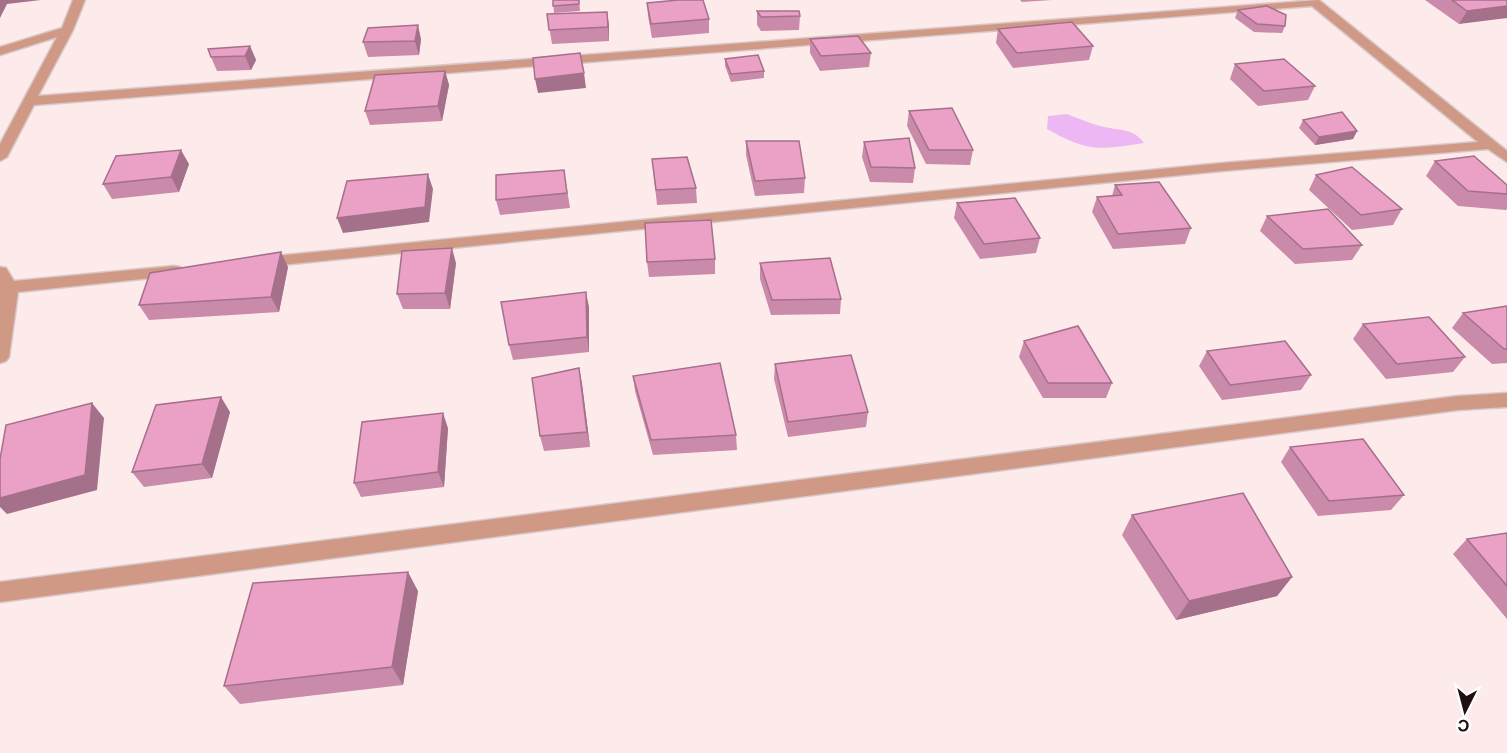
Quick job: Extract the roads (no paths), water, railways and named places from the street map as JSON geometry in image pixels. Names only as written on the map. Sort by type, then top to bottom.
[{"type":"street","points":[[0,157],[3,144],[31,100],[67,30],[79,0]]},
{"type":"street","points":[[31,100],[1314,1],[1507,158]]},
{"type":"street","points":[[0,51],[67,30]]},
{"type":"street","points":[[246,264],[1210,168],[1490,145]]},
{"type":"street","points":[[10,287],[188,270]]},
{"type":"street","points":[[0,272],[10,287],[0,357]]},
{"type":"street","points":[[0,592],[1458,403],[1507,400]]}]
